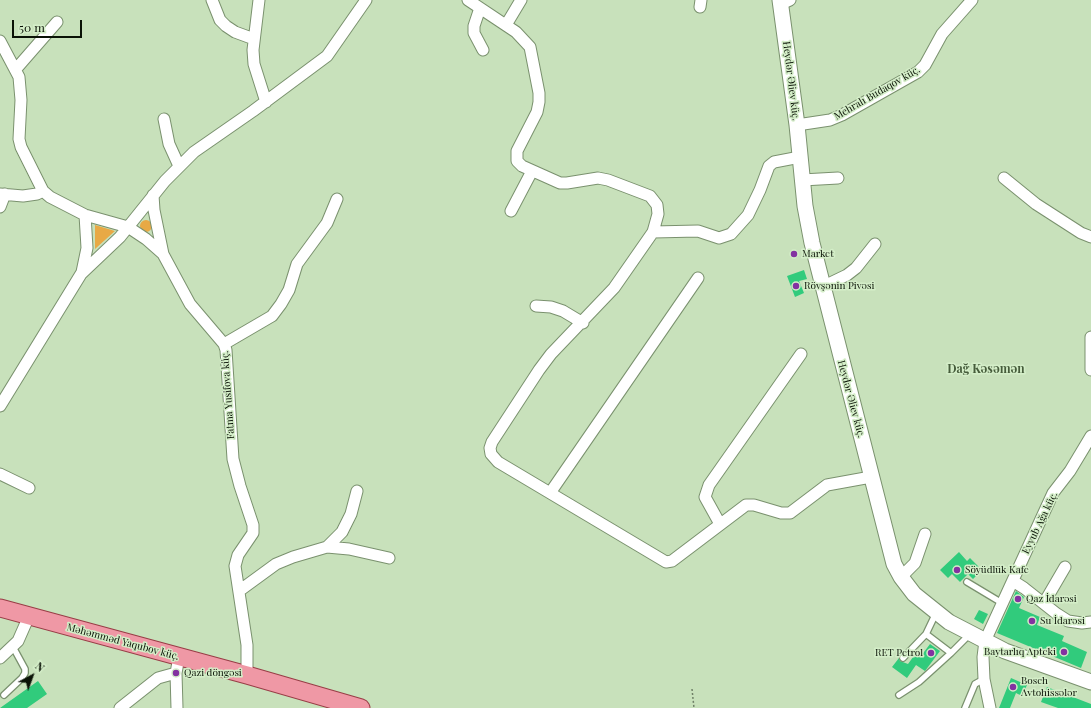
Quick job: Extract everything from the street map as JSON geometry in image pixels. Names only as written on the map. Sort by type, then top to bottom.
[{"type":"main road","name":"Heydər Əliev küç.","points":[[783,1],[807,220],[822,287],[888,548],[894,564],[901,577],[914,594],[936,613],[986,641],[1039,664],[1091,682]]},
{"type":"main road","name":"Məhəmməd Yaqubov küç.","points":[[0,608],[29,616],[178,665],[247,675],[361,708]]},
{"type":"street","points":[[212,0],[220,20],[226,26],[235,32],[254,39]]},
{"type":"street","points":[[259,0],[254,39],[254,64],[266,102]]},
{"type":"street","points":[[0,406],[81,274],[128,227],[153,195],[179,166],[208,142],[266,102],[327,56],[366,0]]},
{"type":"street","points":[[468,0],[506,25],[523,38],[530,47],[539,93],[537,112],[516,155],[516,161],[532,171],[560,182],[567,183],[598,178],[608,180],[650,196],[657,204],[658,214],[653,232],[614,288],[551,354],[539,370],[490,448],[491,454],[498,462],[666,562],[672,561],[746,506],[754,505],[790,514],[827,485],[871,477]]},
{"type":"street","points":[[506,25],[521,0]]},
{"type":"street","name":"Mehralı Budaqov küç.","points":[[797,125],[830,120],[842,115],[918,72],[925,65],[942,34],[972,0]]},
{"type":"street","points":[[480,8],[474,33],[483,50]]},
{"type":"street","points":[[16,69],[57,22]]},
{"type":"street","points":[[0,41],[16,69],[20,85],[21,100],[19,139],[36,179],[43,191],[37,194],[23,196],[2,194],[0,207]]},
{"type":"street","points":[[164,120],[169,144],[179,166]]},
{"type":"street","points":[[653,232],[698,231],[719,238],[731,234],[748,215],[769,166],[774,162],[800,157]]},
{"type":"street","points":[[511,211],[532,171]]},
{"type":"street","points":[[802,180],[838,178]]},
{"type":"street","points":[[1004,178],[1036,204],[1081,233],[1091,237]]},
{"type":"street","name":"Fatma Yusifova küç.","points":[[43,191],[85,215],[128,227],[163,254],[190,304],[224,344],[226,350],[233,459],[253,525],[253,533],[238,555],[235,566],[248,645],[247,675]]},
{"type":"street","points":[[153,195],[154,210],[163,254]]},
{"type":"street","points":[[224,344],[272,316],[289,290],[297,264],[328,223],[337,199]]},
{"type":"street","points":[[81,274],[87,248],[85,215]]},
{"type":"street","points":[[822,287],[839,279],[856,268],[875,244]]},
{"type":"street","points":[[550,493],[698,278]]},
{"type":"street","points":[[536,306],[551,307],[563,311],[582,323]]},
{"type":"street","points":[[1091,337],[1091,370]]},
{"type":"street","points":[[720,524],[705,497],[709,485],[801,354]]},
{"type":"street","name":"Eyyub Ağa küç.","points":[[990,708],[984,679],[983,657],[986,641],[1053,493],[1070,471],[1091,436]]},
{"type":"street","points":[[0,474],[29,488]]},
{"type":"street","points":[[327,547],[342,532],[351,514],[357,491]]},
{"type":"street","points":[[901,577],[915,563],[925,534]]},
{"type":"street","points":[[239,591],[276,564],[293,557],[327,547],[349,549],[389,558]]},
{"type":"street","points":[[1044,603],[1065,567]]},
{"type":"street","points":[[1012,581],[1024,588],[1068,621],[1082,623],[1091,622]]},
{"type":"street","points":[[0,658],[18,641],[29,616]]},
{"type":"street","points":[[120,708],[158,678],[178,665]]},
{"type":"street","points":[[177,708],[178,665]]},
{"type":"lane","points":[[967,582],[1002,604]]},
{"type":"lane","points":[[903,658],[926,634],[936,613]]},
{"type":"lane","points":[[899,695],[929,674],[970,633]]},
{"type":"lane","points":[[926,634],[951,652]]},
{"type":"lane","points":[[4,695],[22,678],[25,673],[25,669],[13,647]]},
{"type":"lane","points":[[965,708],[975,684],[984,679]]},
{"type":"path","points":[[692,689],[694,708]]},
{"type":"shaded area","points":[[144,220],[148,220],[152,226],[148,232],[144,232],[140,228],[140,224]]},
{"type":"shaded area","points":[[95,225],[115,231],[95,249]]},
{"type":"building","points":[[804,270],[807,279],[799,281],[804,293],[795,297],[787,276]]},
{"type":"building","points":[[959,552],[967,561],[970,558],[982,570],[973,579],[968,574],[960,582],[952,574],[948,578],[940,570]]},
{"type":"building","points":[[1016,591],[1024,597],[1019,608],[1040,617],[1037,625],[1064,636],[1062,641],[1087,652],[1081,668],[997,633]]},
{"type":"building","points":[[979,610],[988,614],[983,624],[974,619]]},
{"type":"building","points":[[930,644],[940,651],[925,671],[916,665],[907,678],[892,667],[899,658],[900,661],[908,664],[916,653],[921,656]]},
{"type":"building","points":[[1011,678],[1027,685],[1022,696],[1016,693],[1010,708],[999,708]]},
{"type":"building","points":[[38,681],[47,694],[27,708],[0,708]]},
{"type":"building","points":[[1047,687],[1091,704],[1091,708],[1058,708],[1041,702]]},
{"type":"place","name":"Market","points":[[794,254]]},
{"type":"place","name":"Rövşənin Pivəsi","points":[[796,286]]},
{"type":"place","name":"Söyüdlük Kafe","points":[[957,570]]},
{"type":"place","name":"Qaz İdarəsi","points":[[1018,599]]},
{"type":"place","name":"Su İdarəsi","points":[[1032,621]]},
{"type":"place","name":"Baytarlıq Apteki","points":[[1064,652]]},
{"type":"place","name":"RET Petrol","points":[[931,653]]},
{"type":"place","name":"Qazi döngəsi","points":[[176,673]]},
{"type":"place","name":"Bosch Avtohissələr","points":[[1013,687]]},
{"type":"district","name":"Dağ Kəsəmən","points":[[986,369]]}]
